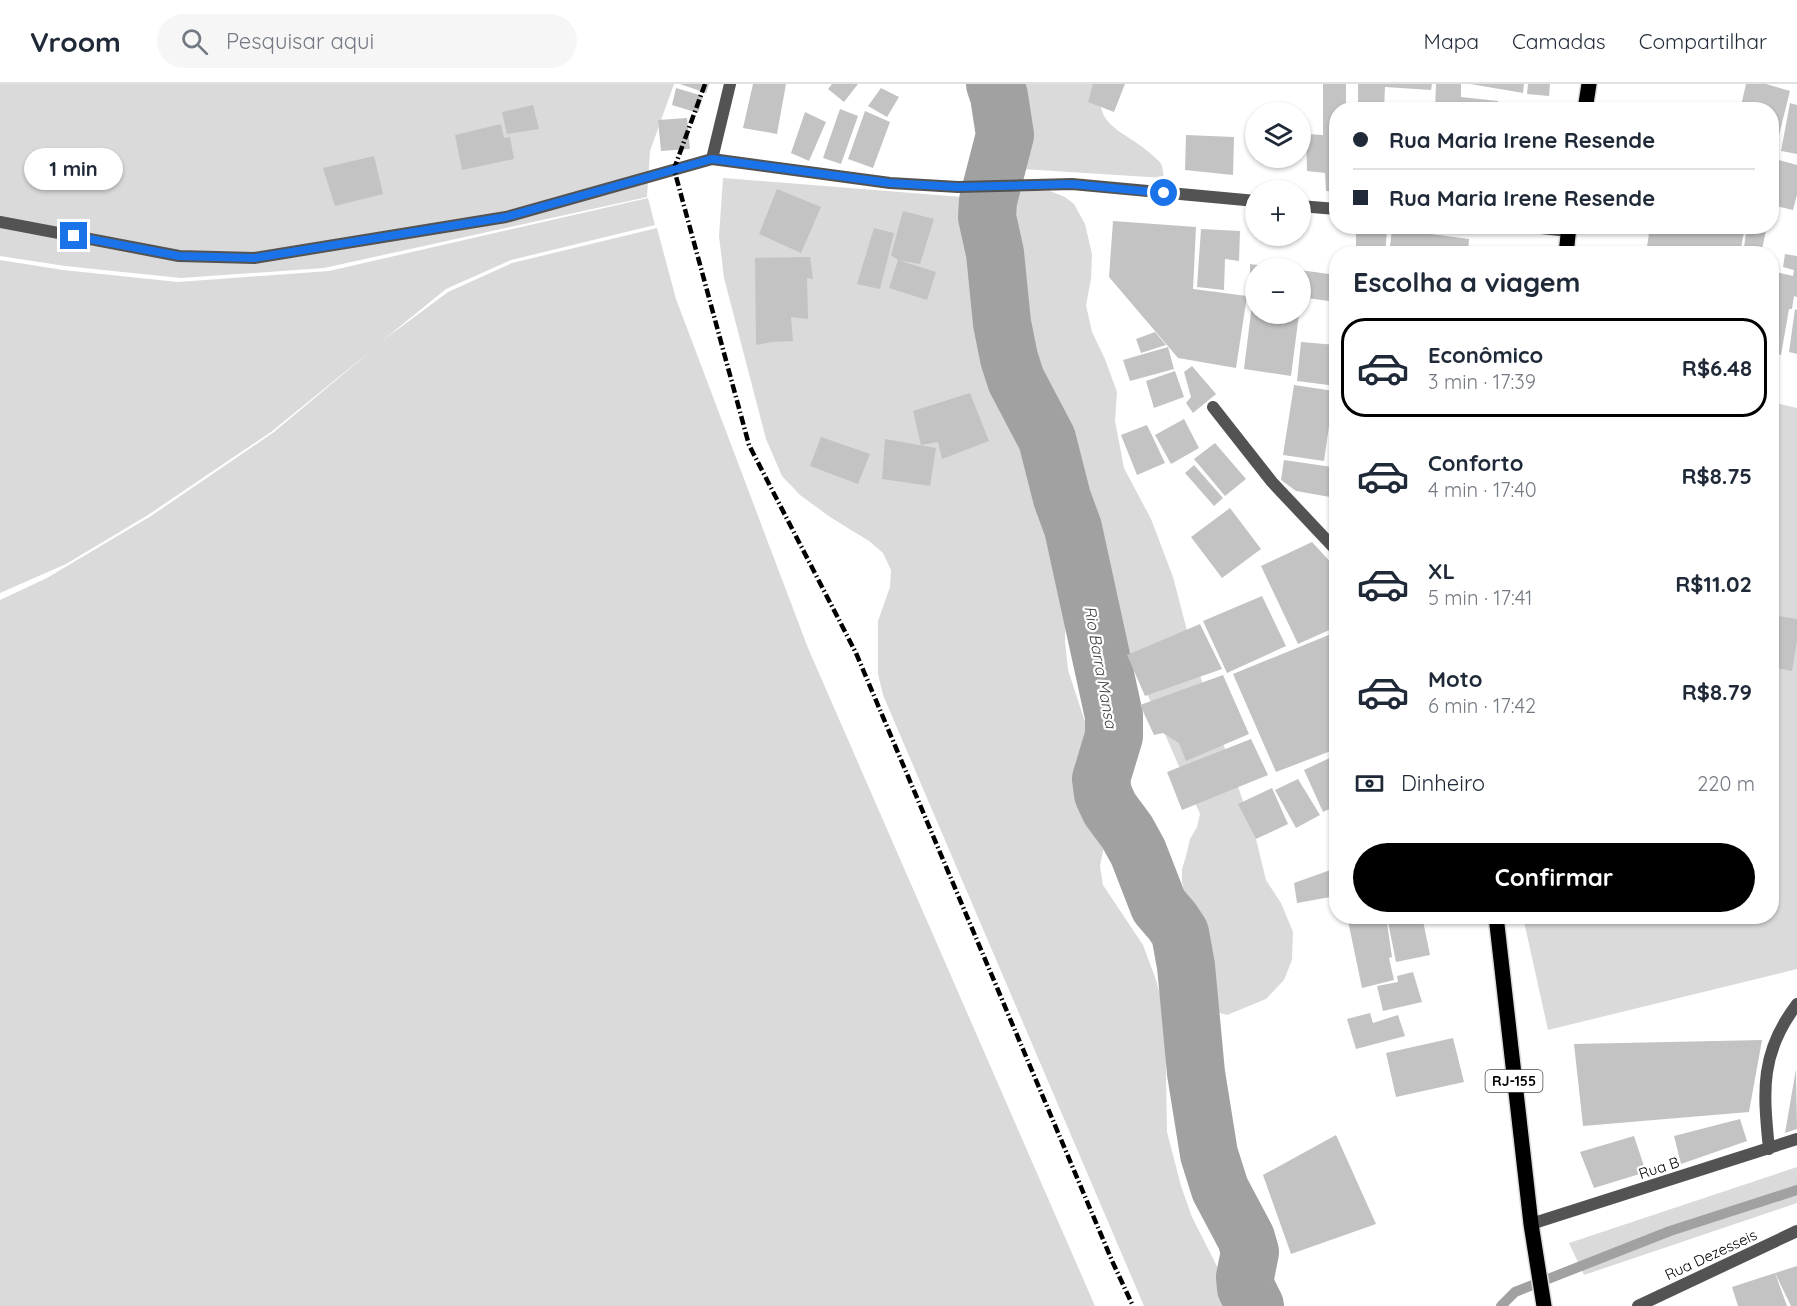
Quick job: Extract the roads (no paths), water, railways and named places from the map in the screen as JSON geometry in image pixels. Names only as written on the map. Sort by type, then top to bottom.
[{"type":"main road","points":[[1586,102],[1589,84]]},
{"type":"main road","name":"RJ-155","points":[[1497,924],[1531,1224],[1544,1306]]},
{"type":"street","points":[[712,159],[730,84]]},
{"type":"street","points":[[0,222],[179,256],[254,258],[506,217],[712,159],[890,183],[958,187],[1057,184],[1245,200]]},
{"type":"street","points":[[1311,207],[1329,208]]},
{"type":"street","points":[[1213,407],[1272,482],[1329,543]]},
{"type":"street","points":[[1769,1149],[1764,1101],[1766,1072],[1777,1034],[1797,1004]]},
{"type":"street","name":"Rua B","points":[[1531,1224],[1797,1139]]},
{"type":"street","name":"Rua Dezesseis","points":[[1638,1306],[1797,1231]]},
{"type":"waterway","name":"Rio Barra Mansa","points":[[995,84],[1005,135],[988,201],[987,217],[995,253],[1002,323],[1009,358],[1016,380],[1047,439],[1062,498],[1073,528],[1114,716],[1114,736],[1101,779],[1103,794],[1138,852],[1159,906],[1180,933],[1186,966],[1196,1073],[1209,1154],[1220,1189],[1246,1238],[1250,1252],[1245,1277],[1246,1288],[1255,1306]]},
{"type":"waterway","points":[[1501,1306],[1515,1292],[1670,1231],[1797,1190]]},
{"type":"railway","points":[[705,84],[674,169],[749,445],[856,653],[1133,1306]]}]
